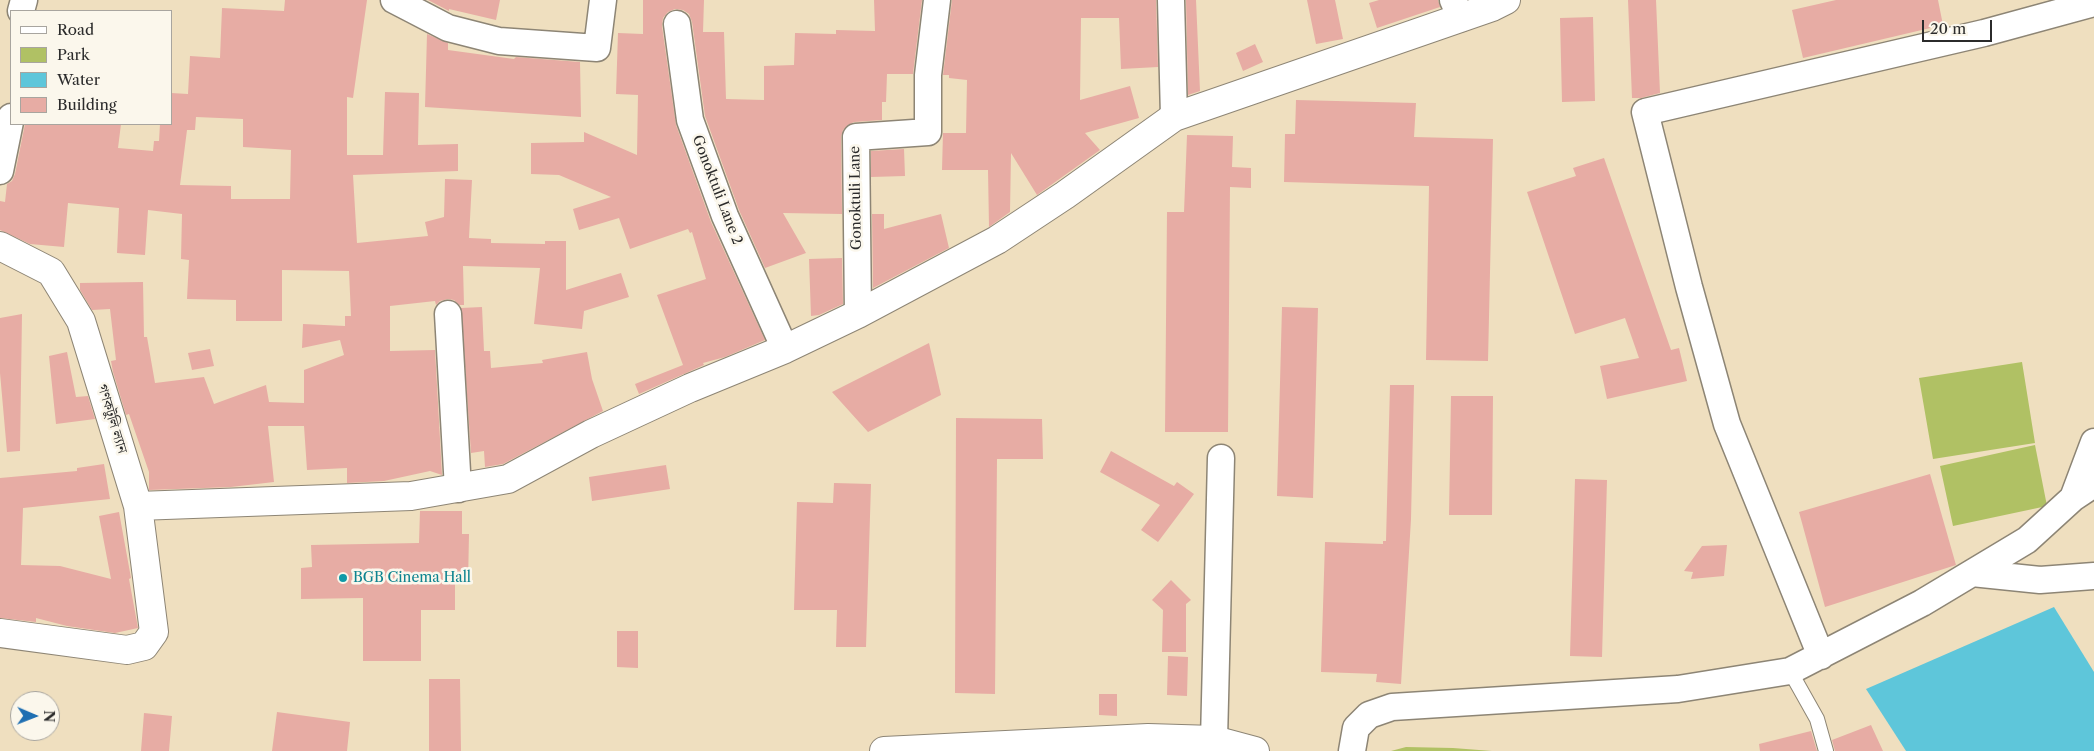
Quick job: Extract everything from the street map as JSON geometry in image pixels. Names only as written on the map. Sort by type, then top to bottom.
[{"type":"street","points":[[394,0],[448,28],[499,41],[597,48],[603,0]]},
{"type":"street","name":"Gonoktuli Lane","points":[[858,314],[856,137],[928,132],[928,75],[937,0]]},
{"type":"street","points":[[1171,0],[1174,117]]},
{"type":"street","points":[[138,506],[411,496],[508,479],[591,434],[690,388],[784,349],[858,314],[997,240],[1065,195],[1174,117],[1457,9],[1506,0]]},
{"type":"street","points":[[1820,656],[1727,424],[1689,287],[1645,112],[1984,33],[2094,3]]},
{"type":"street","name":"Gonoktuli Lane 2","points":[[678,24],[690,120],[725,216],[784,349]]},
{"type":"street","points":[[0,171],[10,122]]},
{"type":"street","name":"গণকটুলি ল্যান","points":[[0,246],[51,272],[81,321],[138,506],[154,632],[144,646],[127,650],[0,633]]},
{"type":"street","points":[[448,314],[458,489]]},
{"type":"street","points":[[1352,751],[1356,728],[1368,715],[1392,707],[1678,689],[1790,671],[1922,603],[2027,540],[2084,491],[2094,442]]},
{"type":"street","points":[[1214,740],[1221,458]]},
{"type":"street","points":[[1972,573],[2040,580],[2094,576]]},
{"type":"street","points":[[884,751],[1148,738],[1214,740],[1255,751]]},
{"type":"lane","points":[[1790,671],[1817,719],[1826,751]]},
{"type":"green space","points":[[2022,362],[2035,443],[1933,459],[1919,378]]},
{"type":"green space","points":[[2035,445],[2047,506],[1953,526],[1940,466]]},
{"type":"green space","points":[[1406,747],[1453,748],[1492,751],[1391,751]]},
{"type":"water","points":[[2054,607],[2094,672],[2094,751],[1906,751],[1866,689]]},
{"type":"building","points":[[285,0],[367,0],[353,98],[347,97],[347,155],[383,155],[385,92],[419,93],[418,145],[458,144],[458,171],[353,175],[357,243],[428,236],[425,222],[444,217],[445,179],[472,180],[469,238],[491,239],[491,243],[545,244],[545,241],[566,241],[566,290],[621,273],[629,297],[584,311],[582,329],[534,324],[540,268],[463,266],[464,305],[459,305],[454,300],[448,299],[440,301],[436,305],[435,301],[390,306],[390,351],[435,350],[442,475],[430,471],[384,481],[347,483],[347,468],[307,470],[304,426],[268,426],[274,482],[231,487],[149,490],[149,472],[129,414],[126,415],[113,372],[111,361],[116,360],[110,309],[92,310],[80,290],[80,283],[143,282],[144,337],[147,337],[155,383],[204,377],[214,404],[266,385],[269,402],[304,403],[304,370],[344,355],[340,340],[302,348],[303,324],[345,326],[345,316],[351,316],[349,271],[282,270],[282,321],[236,321],[236,300],[187,299],[189,260],[181,259],[182,214],[148,210],[145,255],[117,253],[119,208],[68,203],[64,247],[30,244],[0,230],[0,201],[5,202],[7,184],[12,181],[15,174],[25,125],[121,125],[118,148],[153,151],[154,141],[159,141],[160,125],[172,125],[172,93],[188,94],[190,56],[220,58],[222,8],[284,11]],"holes":[[[196,117],[243,119],[243,147],[291,150],[290,199],[231,199],[231,186],[180,185],[187,130],[195,130]]]},
{"type":"building","points":[[428,0],[500,0],[496,20],[449,9],[449,11]]},
{"type":"building","points":[[643,0],[704,0],[703,32],[724,32],[726,99],[764,100],[764,66],[794,65],[795,33],[836,34],[836,30],[875,31],[874,0],[922,0],[913,74],[887,74],[886,102],[882,102],[882,120],[854,122],[843,130],[841,137],[842,214],[783,213],[806,253],[765,268],[739,210],[705,116],[692,22],[689,14],[683,10],[675,9],[668,12],[663,18],[662,26],[676,125],[711,222],[765,340],[725,357],[703,363],[704,365],[639,394],[635,384],[683,365],[657,295],[706,279],[692,232],[690,233],[688,229],[630,249],[619,218],[579,230],[573,209],[611,197],[559,175],[531,174],[531,143],[584,142],[584,132],[637,155],[638,95],[616,94],[618,33],[643,34]]},
{"type":"building","points":[[952,0],[1156,0],[1158,67],[1121,69],[1119,18],[1081,18],[1080,100],[1130,86],[1139,118],[1085,133],[1100,150],[1037,195],[1011,153],[1010,212],[989,227],[988,170],[942,170],[943,133],[966,133],[967,80],[949,78],[949,75],[943,75]]},
{"type":"building","points":[[1186,0],[1196,0],[1200,91],[1188,95]]},
{"type":"building","points":[[1307,0],[1335,0],[1343,39],[1316,44]]},
{"type":"building","points":[[1379,0],[1438,0],[1440,7],[1377,28],[1369,3]]},
{"type":"building","points":[[1628,0],[1656,0],[1660,93],[1641,98],[1632,98]]},
{"type":"building","points":[[1836,0],[1938,0],[1943,25],[1803,58],[1792,10]]},
{"type":"building","points":[[1593,17],[1595,101],[1562,102],[1560,18]]},
{"type":"building","points":[[427,34],[448,43],[448,50],[514,59],[516,57],[580,62],[581,117],[425,107]]},
{"type":"building","points":[[1255,44],[1263,62],[1243,71],[1236,53]]},
{"type":"building","points":[[1296,100],[1416,103],[1414,137],[1493,139],[1488,361],[1426,360],[1429,186],[1284,182],[1285,134],[1295,134]]},
{"type":"building","points":[[1187,135],[1233,136],[1232,167],[1251,168],[1251,188],[1230,187],[1228,432],[1165,432],[1167,212],[1184,212]]},
{"type":"building","points":[[904,149],[905,176],[871,177],[871,151]]},
{"type":"building","points":[[1604,158],[1671,350],[1679,348],[1687,381],[1607,399],[1600,366],[1639,358],[1625,318],[1575,334],[1527,192],[1576,176],[1573,168]]},
{"type":"building","points":[[872,214],[884,214],[884,229],[941,214],[949,248],[873,288]]},
{"type":"building","points":[[842,258],[843,304],[819,315],[811,316],[809,259]]},
{"type":"building","points":[[482,307],[484,351],[490,351],[491,368],[543,363],[542,360],[587,352],[592,379],[603,411],[503,464],[485,467],[484,451],[471,453],[461,308]]},
{"type":"building","points":[[1282,307],[1318,308],[1313,498],[1277,496]]},
{"type":"building","points":[[22,314],[20,451],[7,452],[0,373],[0,318]]},
{"type":"building","points":[[929,343],[941,395],[868,432],[832,392]]},
{"type":"building","points":[[210,349],[214,366],[192,370],[188,353]]},
{"type":"building","points":[[67,352],[76,397],[88,396],[95,419],[56,424],[49,356]]},
{"type":"building","points":[[1390,385],[1414,385],[1411,519],[1401,684],[1376,682],[1377,674],[1321,672],[1325,542],[1383,544],[1383,541],[1386,541]]},
{"type":"building","points":[[1451,396],[1493,396],[1492,515],[1449,515]]},
{"type":"building","points":[[956,418],[1042,419],[1043,459],[997,459],[995,694],[955,693]]},
{"type":"building","points":[[1111,451],[1174,486],[1177,482],[1194,494],[1158,542],[1141,530],[1160,505],[1100,472]]},
{"type":"building","points":[[104,464],[110,499],[23,508],[21,565],[60,566],[111,579],[99,516],[119,512],[138,628],[115,633],[67,626],[36,618],[36,622],[0,618],[0,478],[77,471],[77,468]]},
{"type":"building","points":[[666,465],[670,489],[592,501],[589,477]]},
{"type":"building","points":[[1930,474],[1956,565],[1825,607],[1799,512]]},
{"type":"building","points":[[1575,479],[1607,480],[1602,657],[1570,656]]},
{"type":"building","points":[[834,483],[871,484],[866,647],[836,647],[837,610],[794,610],[797,502],[833,503]]},
{"type":"building","points":[[420,511],[462,511],[462,534],[469,534],[468,584],[455,584],[455,610],[421,610],[421,661],[363,661],[363,598],[301,599],[301,568],[312,567],[311,545],[419,543]]},
{"type":"building","points":[[1727,545],[1724,576],[1691,579],[1693,572],[1684,571],[1702,546]]},
{"type":"building","points":[[1171,580],[1191,600],[1186,604],[1186,652],[1162,652],[1163,610],[1152,600]]},
{"type":"building","points":[[617,631],[638,631],[638,668],[617,667]]},
{"type":"building","points":[[1168,656],[1188,657],[1187,696],[1167,695]]},
{"type":"building","points":[[429,679],[460,679],[461,751],[429,751]]},
{"type":"building","points":[[1099,694],[1117,694],[1117,716],[1099,715]]},
{"type":"building","points":[[277,712],[350,722],[347,751],[272,751]]},
{"type":"building","points":[[144,713],[172,716],[169,751],[141,751]]},
{"type":"building","points":[[1871,725],[1883,751],[1835,751],[1832,740]]},
{"type":"building","points":[[1811,731],[1817,751],[1760,751],[1759,744]]},
{"type":"place","name":"BGB Cinema Hall","points":[[343,578]]}]
